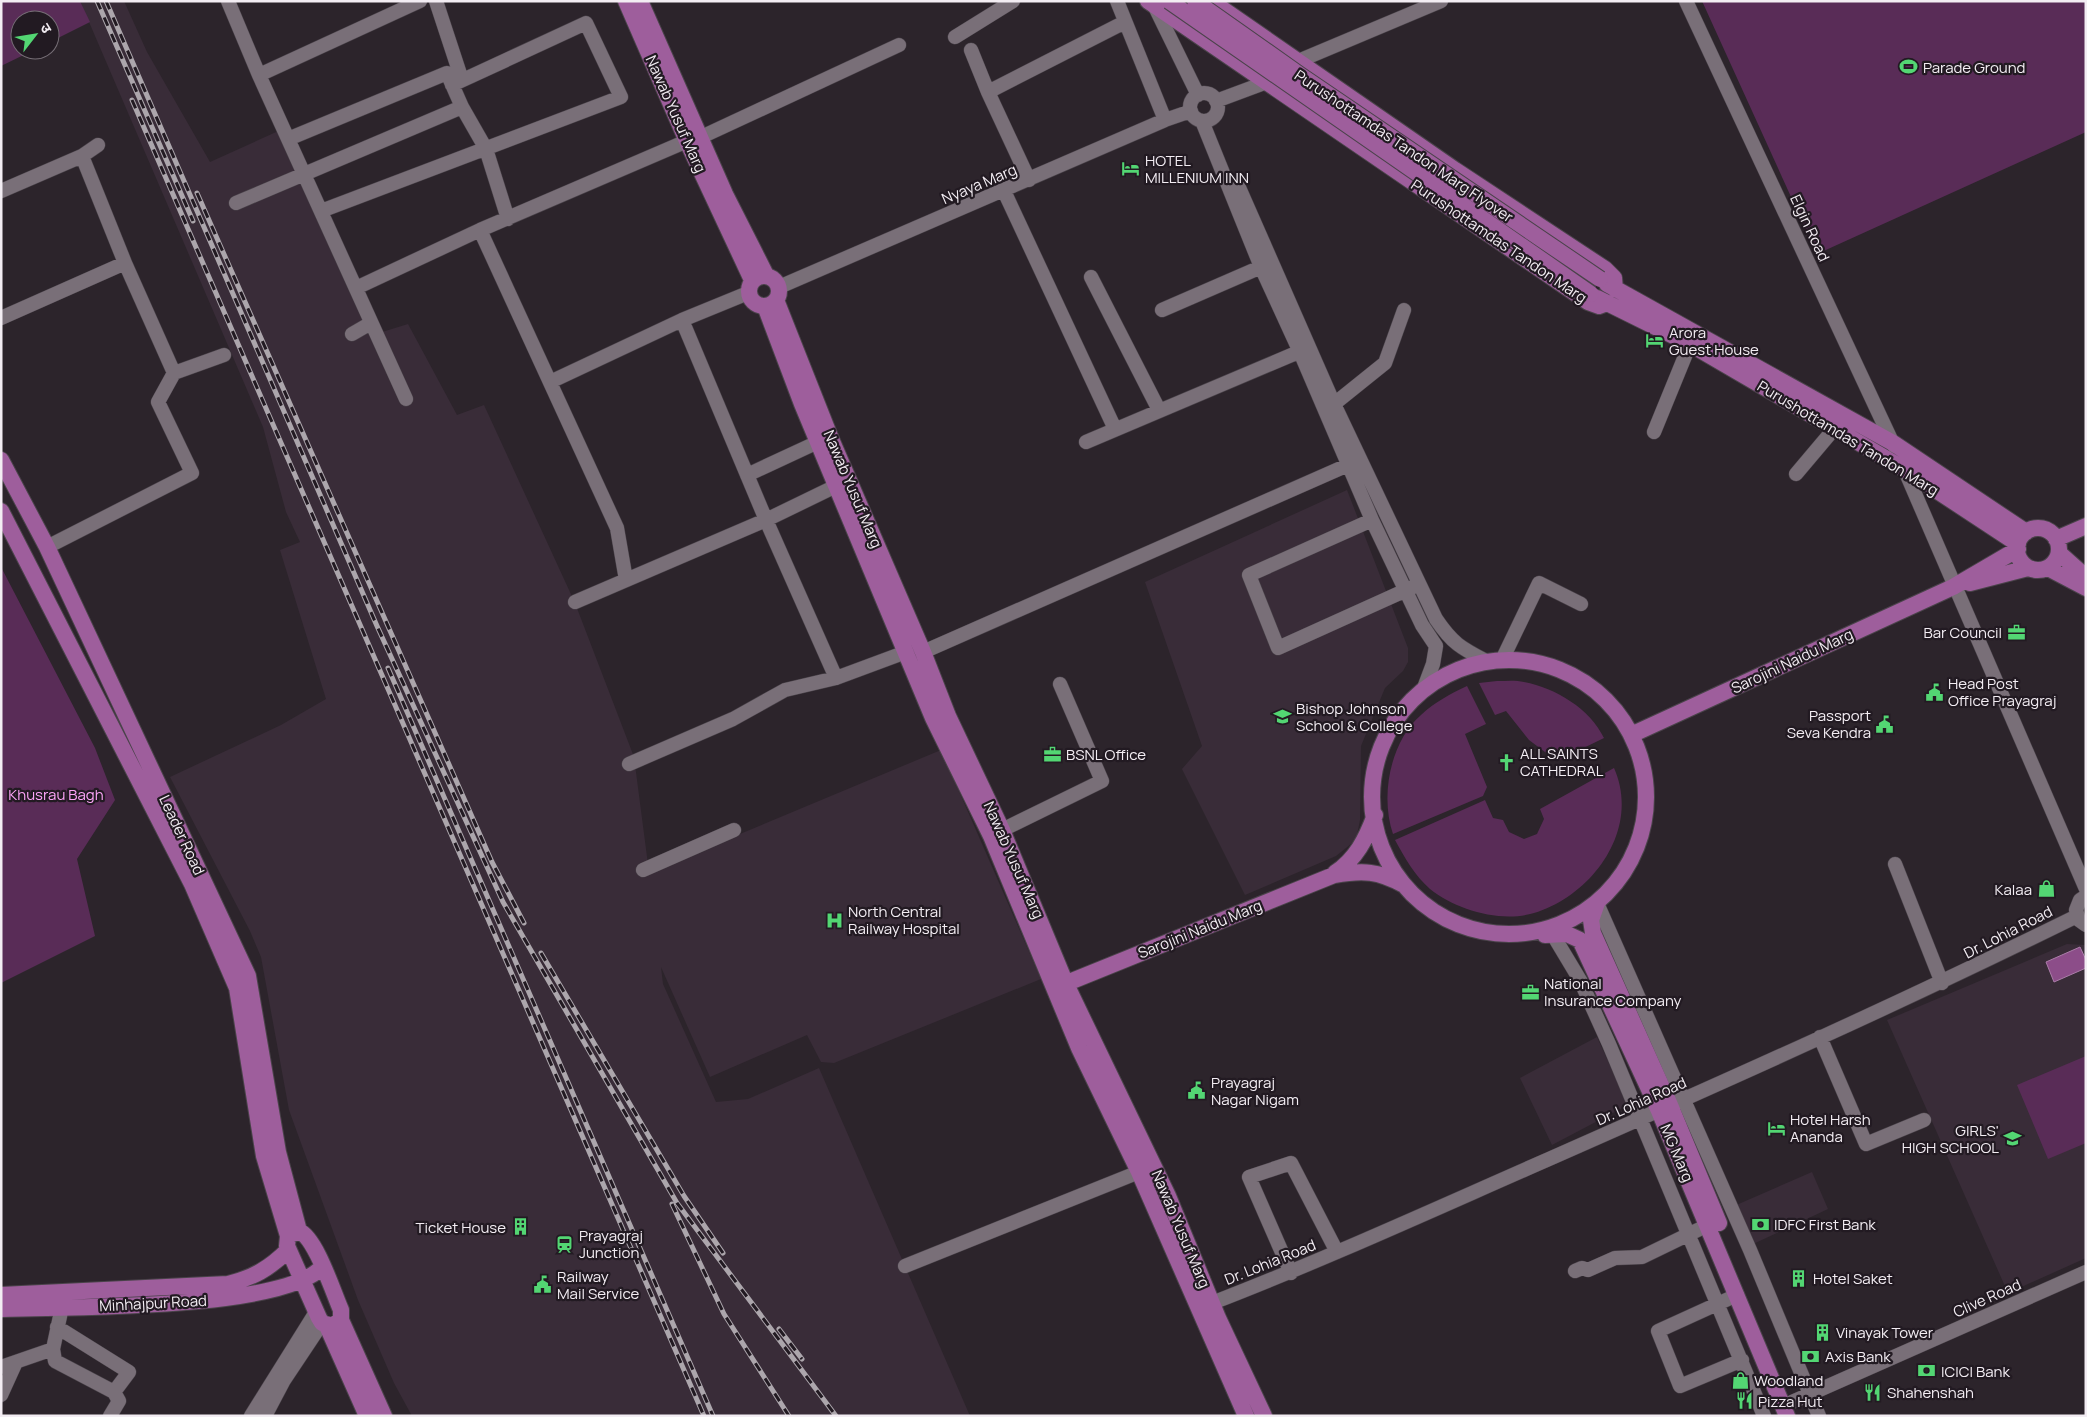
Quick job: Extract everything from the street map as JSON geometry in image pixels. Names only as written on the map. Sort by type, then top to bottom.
[{"type":"main road","name":"Nawab Yusuf Marg","points":[[626,1],[693,139],[756,283]]},
{"type":"main road","name":"Nawab Yusuf Marg","points":[[640,1],[693,139]]},
{"type":"main road","name":"Purushottamdas Tandon Marg Flyover","points":[[1195,1],[1300,75],[1600,279],[1611,296]]},
{"type":"main road","points":[[1211,1],[1296,62],[1605,269],[1614,278],[1611,296]]},
{"type":"main road","name":"Purushottamdas Tandon Marg Flyover","points":[[1157,3],[1591,294],[1611,296]]},
{"type":"main road","name":"Purushottamdas Tandon Marg","points":[[1157,3],[1267,82],[1588,302],[1599,306],[1611,296]]},
{"type":"main road","points":[[774,279],[773,298],[757,305],[751,300],[756,283],[774,279]]},
{"type":"main road","name":"Purushottamdas Tandon Marg","points":[[1611,296],[1893,443],[2020,542]]},
{"type":"main road","name":"Purushottamdas Tandon Marg","points":[[1611,296],[1904,469],[2020,542]]},
{"type":"main road","name":"Nawab Yusuf Marg","points":[[773,298],[818,442],[936,725],[991,836],[1060,986],[1246,1416]]},
{"type":"main road","name":"Nawab Yusuf Marg","points":[[773,298],[831,439],[923,652],[948,716],[1002,830],[1060,986],[1168,1196],[1212,1303],[1264,1416]]},
{"type":"main road","name":"Leader Road","points":[[1,460],[47,547],[229,949]]},
{"type":"main road","name":"Leader Road","points":[[1,511],[179,858],[229,949],[248,976],[292,1239],[302,1281],[326,1320]]},
{"type":"main road","points":[[2086,526],[2057,546],[2054,563],[2048,568],[2042,570],[2028,568],[2019,558],[2020,542],[2044,529],[2057,546],[2086,577]]},
{"type":"main road","name":"Sarojini Naidu Marg","points":[[1631,735],[1953,587],[2020,542]]},
{"type":"main road","name":"Sarojini Naidu Marg","points":[[1953,587],[2028,568]]},
{"type":"main road","points":[[2048,568],[2086,588]]},
{"type":"main road","points":[[1409,888],[1384,851],[1374,815],[1373,791],[1376,768],[1383,745],[1404,706],[1424,688],[1465,665],[1494,661],[1524,661],[1546,665],[1567,673],[1587,684],[1614,710],[1631,735],[1640,756],[1645,779],[1646,802],[1643,825],[1637,847],[1627,868],[1613,886],[1597,902],[1568,921],[1530,934]]},
{"type":"main road","points":[[1334,875],[1350,863],[1361,847],[1374,815]]},
{"type":"main road","points":[[1334,875],[1357,871],[1378,872],[1409,888]]},
{"type":"main road","name":"Sarojini Naidu Marg","points":[[1060,986],[1334,875]]},
{"type":"main road","name":"MG Marg","points":[[1409,888],[1429,907],[1448,919],[1470,927],[1492,932],[1552,936],[1567,934],[1580,940],[1671,1105],[1708,1225],[1737,1295],[1790,1410]]},
{"type":"main road","name":"MG Marg","points":[[1597,902],[1591,920],[1593,934],[1671,1105],[1790,1410]]},
{"type":"main road","points":[[292,1239],[304,1233],[312,1243],[336,1297],[341,1310],[326,1320]]},
{"type":"main road","name":"Minhajpur Road","points":[[1,1295],[228,1284],[258,1274],[272,1265],[292,1239]]},
{"type":"main road","name":"Minhajpur Road","points":[[1,1309],[232,1298],[258,1294],[302,1281],[317,1273],[322,1267]]},
{"type":"main road","points":[[336,1297],[326,1298],[326,1320],[367,1416]]},
{"type":"main road","points":[[326,1320],[384,1416]]},
{"type":"street","points":[[228,1],[259,75],[406,399]]},
{"type":"street","points":[[259,75],[420,1]]},
{"type":"street","points":[[436,1],[462,107],[486,149],[508,219]]},
{"type":"street","points":[[955,37],[1013,1]]},
{"type":"street","points":[[1117,1],[1165,120]]},
{"type":"street","points":[[1216,101],[1267,82],[1296,62],[1441,1]]},
{"type":"street","name":"Elgin Road","points":[[1686,1],[1893,443],[1953,587],[2086,889]]},
{"type":"street","points":[[1157,3],[1198,95]]},
{"type":"street","points":[[988,92],[1125,22]]},
{"type":"street","points":[[321,211],[621,97],[586,23],[457,82]]},
{"type":"street","points":[[356,288],[480,230],[693,139],[899,45]]},
{"type":"street","points":[[971,50],[988,92],[1029,180]]},
{"type":"street","points":[[288,139],[447,73],[457,82]]},
{"type":"street","points":[[1208,94],[1216,101],[1216,114],[1206,120],[1195,118],[1191,111],[1193,100],[1198,95],[1208,94]]},
{"type":"street","points":[[236,203],[462,107]]},
{"type":"street","name":"Nyaya Marg","points":[[773,298],[1004,191],[1165,120],[1191,111]]},
{"type":"street","points":[[1206,120],[1261,267],[1334,404],[1355,462],[1372,520],[1405,591],[1436,646],[1433,664],[1424,688]]},
{"type":"street","points":[[1206,120],[1304,350],[1355,462],[1436,619],[1449,638],[1494,661],[1539,582],[1581,604]]},
{"type":"street","points":[[1,191],[82,156],[98,145]]},
{"type":"street","points":[[82,156],[125,263],[174,373]]},
{"type":"street","points":[[1004,191],[1115,429]]},
{"type":"street","points":[[480,230],[617,528],[626,580]]},
{"type":"street","points":[[1,318],[125,263]]},
{"type":"street","points":[[1162,310],[1261,267]]},
{"type":"street","points":[[1091,277],[1159,410]]},
{"type":"street","points":[[550,382],[756,283]]},
{"type":"street","points":[[1334,404],[1385,363],[1404,310]]},
{"type":"street","points":[[682,320],[766,520],[836,678]]},
{"type":"street","points":[[352,334],[371,323]]},
{"type":"street","points":[[1654,432],[1690,344]]},
{"type":"street","points":[[1086,442],[1304,350]]},
{"type":"street","points":[[47,547],[192,473],[158,402],[174,373],[224,355]]},
{"type":"street","points":[[1796,474],[1834,429]]},
{"type":"street","points":[[747,475],[818,442]]},
{"type":"street","points":[[923,652],[1355,462]]},
{"type":"street","points":[[575,602],[766,520],[836,486]]},
{"type":"street","points":[[1372,520],[1249,575],[1278,648],[1418,584]]},
{"type":"street","points":[[629,764],[732,719],[785,690],[836,678],[906,652]]},
{"type":"street","points":[[1002,830],[1102,781],[1060,684]]},
{"type":"street","points":[[643,870],[734,830]]},
{"type":"street","points":[[1895,864],[1942,983]]},
{"type":"street","points":[[2081,920],[2077,905],[2086,896]]},
{"type":"street","name":"Dr. Lohia Road","points":[[1212,1303],[1291,1272],[1671,1105],[2081,920]]},
{"type":"street","points":[[1552,936],[1590,1002],[1641,1118],[1742,1360],[1762,1415]]},
{"type":"street","points":[[1820,1037],[1866,1144],[1924,1120]]},
{"type":"street","points":[[1671,1105],[1750,1250],[1819,1416]]},
{"type":"street","points":[[1291,1272],[1249,1177],[1291,1163],[1337,1252]]},
{"type":"street","points":[[905,1266],[1139,1172]]},
{"type":"street","points":[[1575,1271],[1582,1268],[1588,1270],[1615,1258],[1642,1256],[1708,1225]]},
{"type":"street","name":"Clive Road","points":[[1762,1415],[1790,1410],[1809,1395],[2086,1272]]},
{"type":"street","points":[[1737,1295],[1658,1331],[1680,1386],[1742,1360]]},
{"type":"street","points":[[62,1307],[53,1348],[55,1361],[114,1392],[119,1401],[110,1416]]},
{"type":"street","points":[[251,1416],[326,1320]]},
{"type":"street","points":[[265,1416],[284,1380],[326,1320]]},
{"type":"street","points":[[57,1327],[129,1372],[114,1392]]},
{"type":"street","points":[[1,1367],[53,1348]]},
{"type":"street","points":[[1,1394],[16,1362]]},
{"type":"shaded area","points":[[80,1],[124,1],[147,52],[210,162],[285,128],[379,333],[408,324],[457,415],[484,405],[575,603],[634,757],[649,872],[941,750],[1041,979],[834,1063],[821,1062],[807,1035],[710,1077],[661,967],[663,984],[716,1102],[748,1099],[819,1068],[970,1416],[412,1416],[394,1383],[358,1300],[289,1110],[261,957],[250,931],[170,777],[281,725],[326,699],[280,550],[300,542],[286,512],[263,427]]},
{"type":"shaded area","name":"Bishop Johnson School & College","points":[[1347,490],[1408,648],[1408,662],[1403,671],[1385,688],[1361,746],[1360,820],[1356,840],[1336,856],[1245,895],[1182,769],[1202,746],[1145,582]]},
{"type":"shaded area","name":"GIRLS' HIGH SCHOOL","points":[[2067,944],[2086,945],[2086,1258],[2008,1293],[1887,1020]]},
{"type":"shaded area","points":[[2080,947],[2086,960],[2086,968],[2054,982],[2046,962]]},
{"type":"shaded area","points":[[1597,1037],[1628,1105],[1552,1145],[1520,1078]]},
{"type":"shaded area","points":[[1812,1172],[1828,1209],[1751,1245],[1734,1206]]},
{"type":"green space","points":[[1,1],[80,1],[90,22],[60,37],[60,10],[10,10],[10,60],[13,60],[1,66]]},
{"type":"green space","name":"Parade Ground","points":[[1702,1],[2086,1],[2086,132],[1817,254]]},
{"type":"green space","name":"Khusrau Bagh","points":[[1,567],[95,748],[115,800],[77,859],[95,936],[1,983]]},
{"type":"green space","points":[[1497,681],[1524,682],[1548,689],[1560,695],[1581,709],[1598,728],[1604,738],[1557,761],[1529,740],[1506,711],[1495,715],[1479,683]]},
{"type":"green space","points":[[1467,686],[1486,724],[1465,734],[1487,787],[1483,796],[1393,834],[1389,819],[1388,787],[1390,770],[1402,740],[1410,726],[1426,710]]},
{"type":"green space","points":[[1614,768],[1621,791],[1621,814],[1616,836],[1606,857],[1592,875],[1575,891],[1555,904],[1534,913],[1521,916],[1493,915],[1479,913],[1453,903],[1424,884],[1410,866],[1395,840],[1485,800],[1493,818],[1503,820],[1509,832],[1524,839],[1537,834],[1544,819],[1540,809]]},
{"type":"green space","points":[[2086,1056],[2086,1143],[2048,1159],[2017,1085]]},
{"type":"railway","points":[[97,1],[193,221]]},
{"type":"railway","points":[[106,1],[377,626],[503,902],[677,1203],[836,1416]]},
{"type":"railway","points":[[132,100],[704,1416]]},
{"type":"railway","points":[[197,193],[492,862],[524,923]]},
{"type":"railway","points":[[388,668],[713,1416]]},
{"type":"railway","points":[[541,953],[684,1196],[723,1253]]},
{"type":"railway","points":[[672,1204],[724,1314],[789,1416]]},
{"type":"railway","points":[[779,1329],[802,1359]]},
{"type":"place","name":"Parade Ground","points":[[1909,67]]},
{"type":"place","name":"HOTEL MILLENIUM INN","points":[[1131,169]]},
{"type":"place","name":"Arora Guest House","points":[[1655,341]]},
{"type":"place","name":"Bar Council","points":[[2016,632]]},
{"type":"place","name":"Head Post Office Prayagraj","points":[[1934,692]]},
{"type":"place","name":"Bishop Johnson School & College","points":[[1282,717]]},
{"type":"place","name":"Passport Seva Kendra","points":[[1885,724]]},
{"type":"place","name":"BSNL Office","points":[[1052,754]]},
{"type":"place","name":"ALL SAINTS CATHEDRAL","points":[[1506,762]]},
{"type":"place","name":"Kalaa","points":[[2046,889]]},
{"type":"place","name":"North Central Railway Hospital","points":[[834,920]]},
{"type":"place","name":"National Insurance Company","points":[[1530,992]]},
{"type":"place","name":"Prayagraj Nagar Nigam","points":[[1197,1091]]},
{"type":"place","name":"Hotel Harsh Ananda","points":[[1776,1128]]},
{"type":"place","name":"GIRLS' HIGH SCHOOL","points":[[2013,1139]]},
{"type":"place","name":"IDFC First Bank","points":[[1760,1224]]},
{"type":"place","name":"Ticket House","points":[[520,1227]]},
{"type":"place","name":"Prayagraj Junction","points":[[565,1244]]},
{"type":"place","name":"Hotel Saket","points":[[1799,1278]]},
{"type":"place","name":"Railway Mail Service","points":[[543,1285]]},
{"type":"place","name":"Vinayak Tower","points":[[1822,1332]]},
{"type":"place","name":"Axis Bank","points":[[1811,1356]]},
{"type":"place","name":"ICICI Bank","points":[[1927,1371]]},
{"type":"place","name":"Woodland","points":[[1740,1380]]},
{"type":"place","name":"Shahenshah","points":[[1873,1392]]},
{"type":"place","name":"Pizza Hut","points":[[1744,1401]]}]
